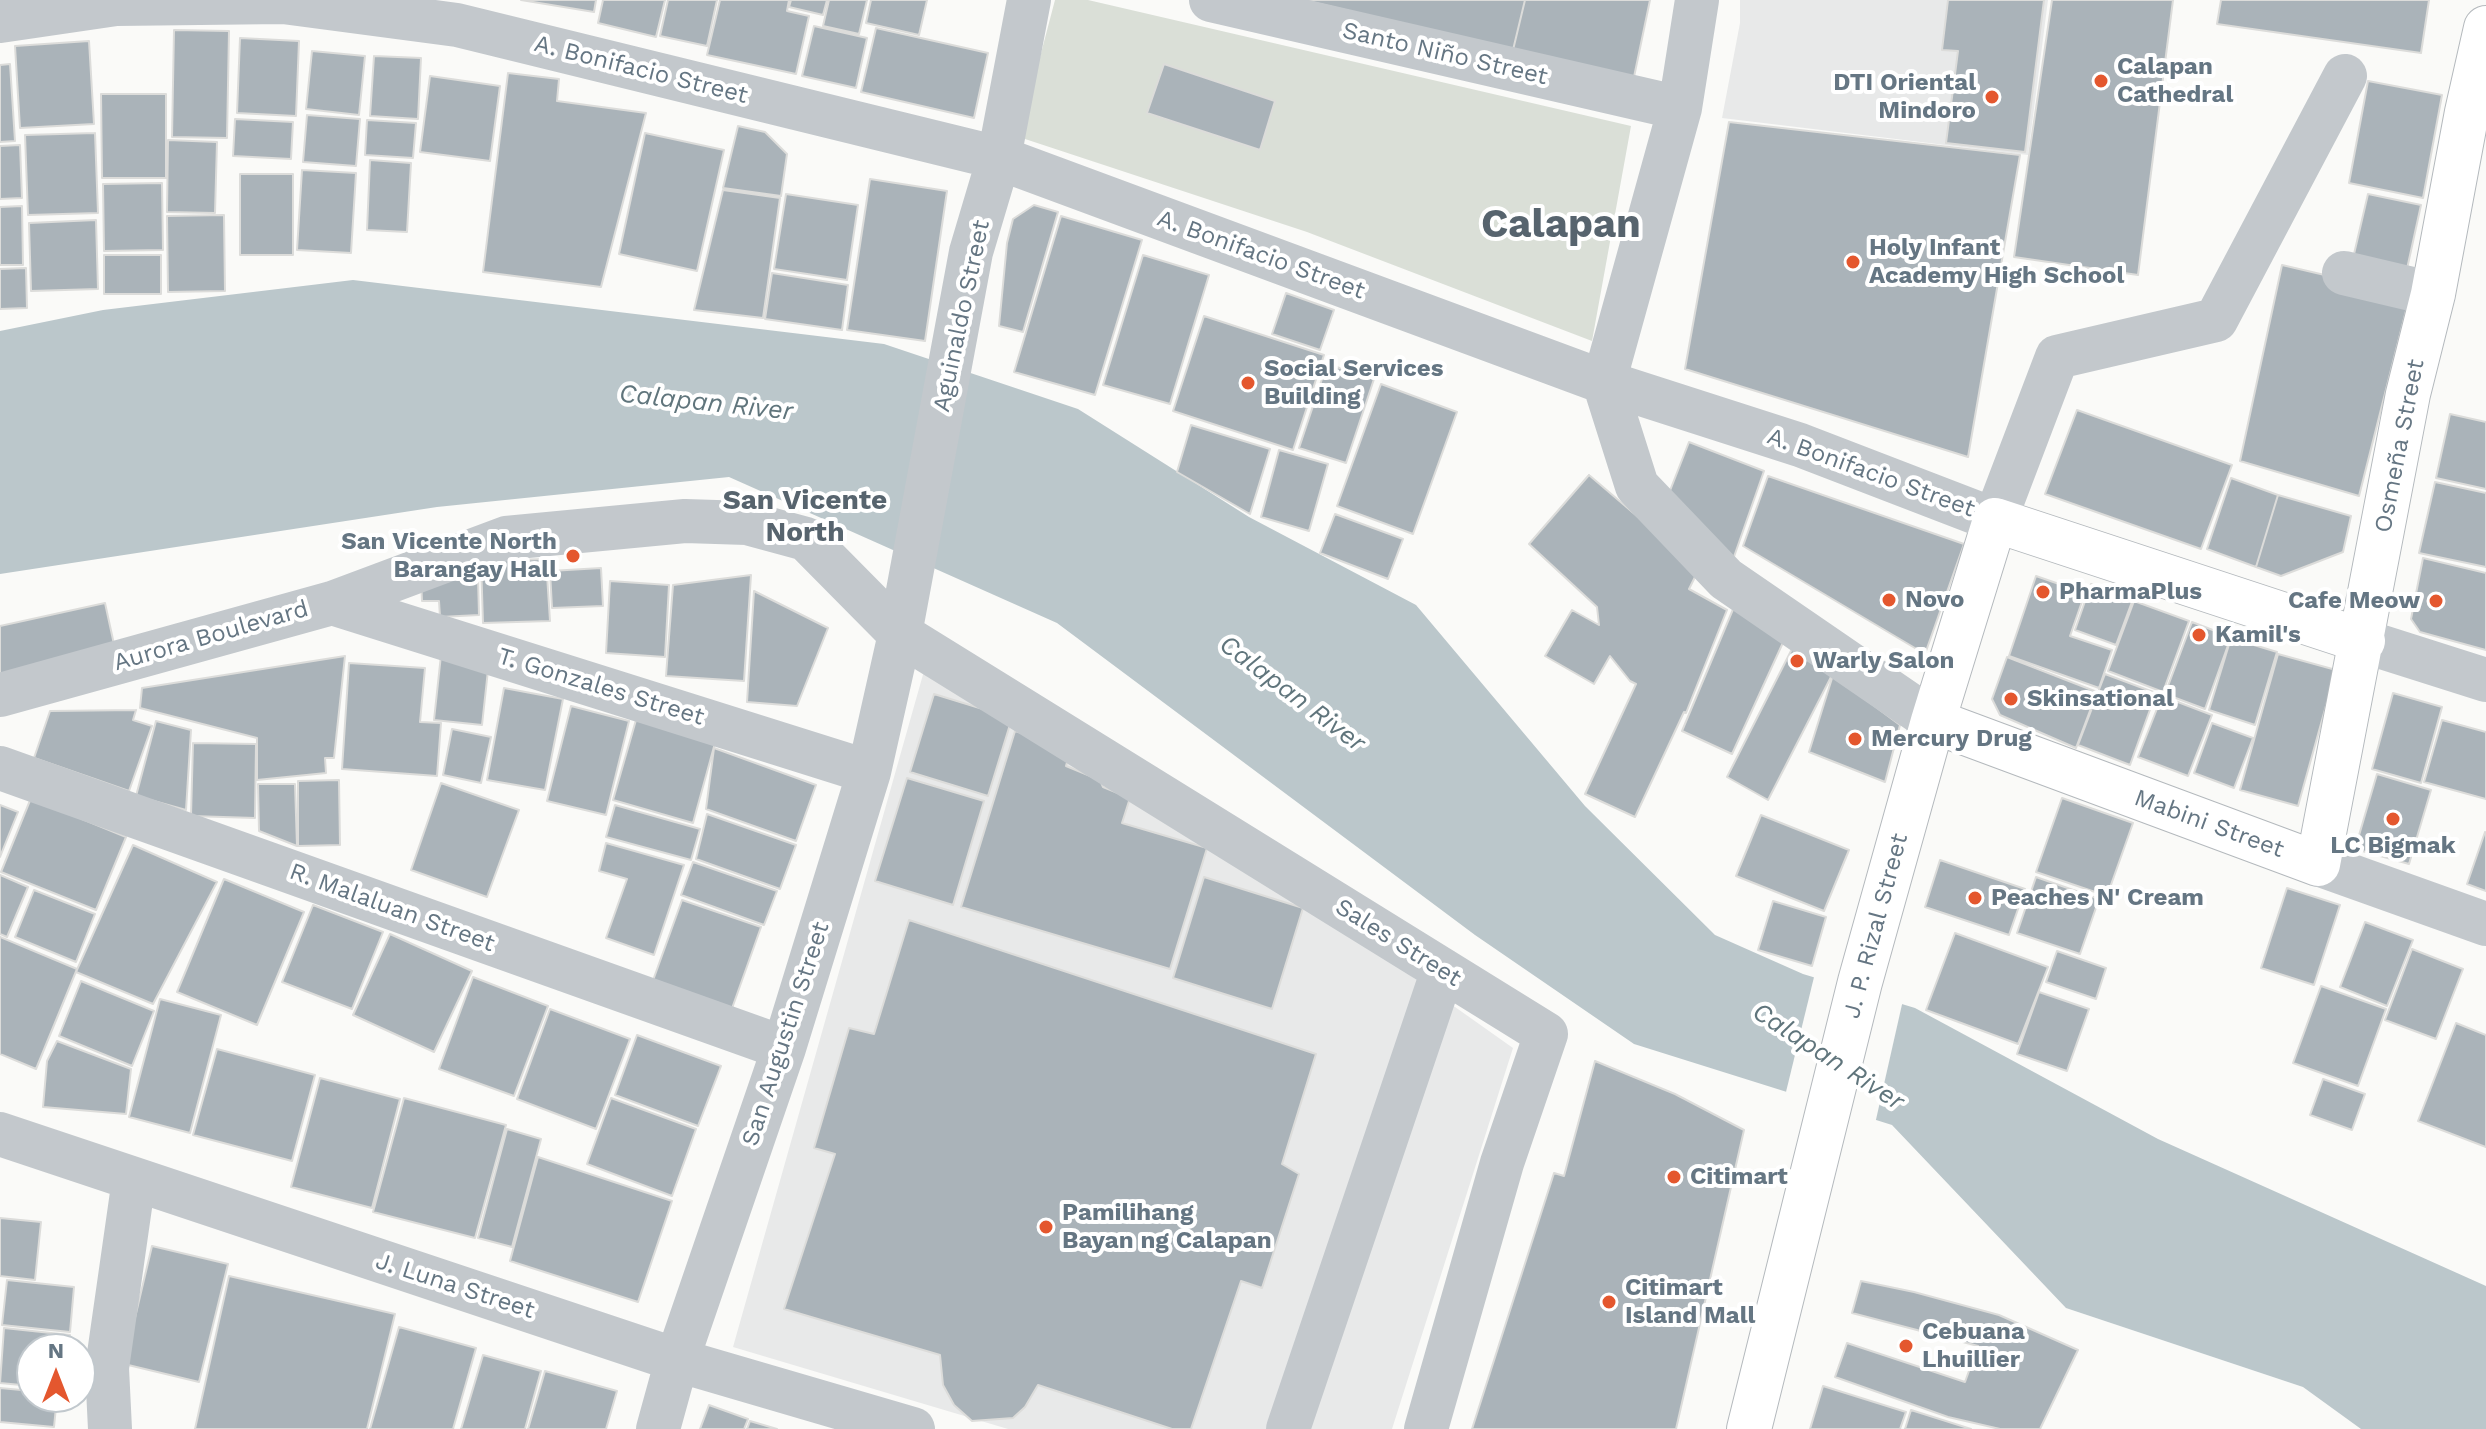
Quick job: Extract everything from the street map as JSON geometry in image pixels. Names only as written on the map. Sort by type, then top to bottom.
[{"type":"highway","name":"Osmeña Street","points":[[2318,864],[2408,394],[2433,294],[2486,28]]},
{"type":"highway","name":"A. Bonifacio Street","points":[[1995,520],[2363,641]]},
{"type":"highway","name":"J. P. Rizal Street","points":[[1749,1429],[1860,982],[1933,721],[1995,520]]},
{"type":"highway","name":"Mabini Street","points":[[1933,721],[2318,864]]},
{"type":"street","name":"Aguinaldo Street","points":[[900,634],[971,252],[999,158],[1029,0]]},
{"type":"street","name":"Santo Niño Street","points":[[1211,0],[1680,108]]},
{"type":"street","points":[[1697,0],[1680,108],[1604,382],[1637,486],[1726,579],[1933,721]]},
{"type":"street","name":"A. Bonifacio Street","points":[[0,21],[116,2],[283,2],[460,12],[999,158],[1604,382],[1800,445],[1995,520]]},
{"type":"street","points":[[1995,520],[2057,357],[2216,320],[2345,76]]},
{"type":"street","points":[[2344,273],[2433,294]]},
{"type":"street","name":"Aurora Boulevard","points":[[0,695],[332,603],[506,538],[685,521],[747,523],[806,539],[900,634]]},
{"type":"street","name":"T. Gonzales Street","points":[[332,603],[869,772]]},
{"type":"street","name":"San Augustin Street","points":[[658,1429],[677,1360],[784,1048],[869,772],[900,634]]},
{"type":"street","name":"Sales Street","points":[[900,634],[1546,1034],[1502,1163],[1426,1429]]},
{"type":"street","name":"A. Bonifacio Street","points":[[2363,641],[2486,680]]},
{"type":"street","name":"R. Malaluan Street","points":[[0,768],[784,1048]]},
{"type":"street","name":"Mabini Street","points":[[2318,864],[2486,924]]},
{"type":"street","points":[[1288,1429],[1443,970]]},
{"type":"street","name":"J. Luna Street","points":[[0,1134],[677,1360],[913,1429]]},
{"type":"street","points":[[110,1429],[107,1368],[134,1179]]},
{"type":"shaded area","points":[[1055,0],[1088,0],[1631,126],[1592,341],[1307,232],[1019,137]]},
{"type":"shaded area","points":[[1740,0],[2048,0],[2028,155],[1722,118],[1740,23]]},
{"type":"shaded area","name":"Pamilihang Bayan ng Calapan","points":[[924,671],[1014,695],[1513,1048],[1392,1429],[1008,1429],[733,1347]]},
{"type":"water","name":"Calapan River","points":[[353,280],[884,344],[1078,409],[1249,517],[1416,605],[1585,806],[1715,935],[1803,974],[1915,1008],[2158,1139],[2486,1286],[2486,1429],[2361,1429],[2303,1387],[2066,1308],[1892,1125],[1634,1044],[1475,935],[1057,623],[729,477],[437,507],[0,574],[0,331],[103,310]]},
{"type":"pier","points":[[1815,973],[1903,1000],[1875,1124],[1785,1096]]},
{"type":"building","points":[[521,0],[596,0],[594,12]]},
{"type":"building","points":[[603,0],[665,0],[656,37],[598,23]]},
{"type":"building","points":[[668,0],[717,0],[707,46],[660,36]]},
{"type":"building","points":[[720,0],[789,0],[787,11],[809,16],[796,74],[707,55]]},
{"type":"building","points":[[791,0],[827,0],[823,15],[789,7]]},
{"type":"building","points":[[829,0],[867,0],[859,34],[823,26]]},
{"type":"building","points":[[871,0],[927,0],[919,35],[866,23]]},
{"type":"building","points":[[1303,0],[1525,0],[1513,50]]},
{"type":"building","points":[[1525,0],[1650,0],[1634,77],[1513,50]]},
{"type":"building","name":"DTI Oriental Mindoro","points":[[1948,0],[2044,0],[2025,152],[1946,143],[1958,51],[1942,50]]},
{"type":"building","name":"Calapan Cathedral","points":[[2052,0],[2173,0],[2138,275],[2014,257]]},
{"type":"building","points":[[2221,0],[2429,0],[2421,53],[2217,24]]},
{"type":"building","points":[[814,26],[867,38],[856,88],[802,76]]},
{"type":"building","points":[[876,28],[988,53],[974,118],[861,92]]},
{"type":"building","points":[[174,30],[229,31],[227,138],[172,137]]},
{"type":"building","points":[[240,38],[299,41],[296,116],[237,113]]},
{"type":"building","points":[[89,41],[94,124],[20,128],[15,46]]},
{"type":"building","points":[[312,51],[365,56],[359,115],[306,109]]},
{"type":"building","points":[[374,56],[421,58],[418,119],[370,116]]},
{"type":"building","points":[[10,64],[15,141],[0,142],[0,65]]},
{"type":"building","points":[[1164,64],[1275,101],[1260,150],[1147,113]]},
{"type":"building","points":[[508,73],[559,79],[557,101],[646,113],[601,287],[483,272]]},
{"type":"building","points":[[430,76],[500,86],[490,161],[420,152]]},
{"type":"building","points":[[2368,81],[2442,95],[2423,198],[2349,183]]},
{"type":"building","points":[[101,94],[166,94],[166,178],[102,178]]},
{"type":"building","points":[[307,115],[360,119],[356,166],[303,162]]},
{"type":"building","points":[[235,119],[293,122],[291,159],[233,156]]},
{"type":"building","points":[[367,120],[416,123],[413,158],[365,155]]},
{"type":"building","name":"Holy Infant Academy High School","points":[[1729,122],[2020,155],[1968,457],[1685,369]]},
{"type":"building","points":[[738,126],[765,132],[787,154],[781,196],[723,188]]},
{"type":"building","points":[[95,133],[98,213],[28,215],[25,135]]},
{"type":"building","points":[[645,133],[724,150],[697,271],[619,254]]},
{"type":"building","points":[[168,140],[217,142],[215,213],[167,212]]},
{"type":"building","points":[[20,145],[22,198],[0,199],[0,146]]},
{"type":"building","points":[[370,160],[411,163],[407,232],[367,230]]},
{"type":"building","points":[[302,170],[356,173],[351,253],[297,250]]},
{"type":"building","points":[[240,174],[293,174],[293,255],[240,255]]},
{"type":"building","points":[[870,179],[947,191],[925,341],[847,330]]},
{"type":"building","points":[[162,183],[163,250],[104,251],[103,184]]},
{"type":"building","points":[[723,190],[780,198],[763,318],[694,310]]},
{"type":"building","points":[[786,194],[858,205],[847,280],[774,269]]},
{"type":"building","points":[[2368,194],[2421,205],[2405,278],[2351,267]]},
{"type":"building","points":[[1034,205],[1058,212],[1023,332],[999,326],[1007,243],[1013,219]]},
{"type":"building","points":[[22,206],[23,265],[0,265],[0,207]]},
{"type":"building","points":[[224,215],[225,291],[168,292],[167,216]]},
{"type":"building","points":[[1061,216],[1142,240],[1095,395],[1014,372]]},
{"type":"building","points":[[96,220],[98,289],[31,291],[29,223]]},
{"type":"building","points":[[104,255],[161,255],[161,294],[104,294]]},
{"type":"building","points":[[1143,255],[1209,275],[1170,404],[1103,385]]},
{"type":"building","points":[[2282,265],[2410,295],[2359,496],[2240,461]]},
{"type":"building","points":[[26,268],[27,308],[0,309],[0,269]]},
{"type":"building","points":[[772,273],[848,285],[842,330],[765,319]]},
{"type":"building","points":[[1286,293],[1334,310],[1320,350],[1272,334]]},
{"type":"building","name":"Social Services Building","points":[[1204,316],[1324,355],[1293,450],[1173,411]]},
{"type":"building","points":[[1327,364],[1374,379],[1346,463],[1299,448]]},
{"type":"building","points":[[1381,384],[1457,412],[1413,534],[1337,506]]},
{"type":"building","points":[[2077,410],[2232,465],[2201,549],[2045,494]]},
{"type":"building","points":[[2450,414],[2486,422],[2486,489],[2436,478]]},
{"type":"building","points":[[1191,425],[1270,449],[1250,514],[1177,472]]},
{"type":"building","points":[[1689,442],[1764,471],[1729,571],[1664,506]]},
{"type":"building","points":[[1279,450],[1328,464],[1309,531],[1261,517]]},
{"type":"building","points":[[1589,475],[1699,569],[1689,589],[1727,610],[1686,713],[1635,817],[1585,794],[1636,684],[1610,656],[1594,684],[1545,656],[1572,610],[1599,625],[1597,607],[1529,544]]},
{"type":"building","name":"Novo","points":[[1768,476],[1964,544],[1925,654],[1743,546]]},
{"type":"building","points":[[2231,478],[2278,495],[2256,567],[2207,549]]},
{"type":"building","points":[[2435,482],[2486,493],[2486,567],[2419,553]]},
{"type":"building","points":[[2278,495],[2351,516],[2343,552],[2281,576],[2256,567]]},
{"type":"building","points":[[1335,514],[1403,539],[1388,579],[1320,553]]},
{"type":"building","points":[[2423,558],[2486,573],[2486,650],[2420,632],[2411,619]]},
{"type":"building","points":[[546,559],[550,621],[483,623],[481,561]]},
{"type":"building","points":[[601,568],[603,606],[552,608],[550,571]]},
{"type":"building","points":[[751,575],[744,681],[666,676],[673,585]]},
{"type":"building","points":[[2036,576],[2085,593],[2070,636],[2112,650],[2099,688],[2009,656]]},
{"type":"building","points":[[478,578],[479,615],[440,617],[439,601],[422,601],[421,580]]},
{"type":"building","points":[[610,581],[669,585],[665,657],[606,653]]},
{"type":"building","points":[[2091,584],[2133,599],[2116,645],[2075,630]]},
{"type":"building","points":[[754,591],[828,628],[797,706],[747,702]]},
{"type":"building","points":[[1739,595],[1786,636],[1732,754],[1682,731]]},
{"type":"building","points":[[2134,601],[2189,621],[2163,692],[2108,671]]},
{"type":"building","points":[[105,603],[117,658],[0,682],[0,626]]},
{"type":"building","points":[[2192,622],[2231,637],[2205,709],[2165,694]]},
{"type":"building","points":[[2231,638],[2277,652],[2255,725],[2209,710]]},
{"type":"building","points":[[1796,641],[1832,675],[1768,800],[1727,777]]},
{"type":"building","points":[[2278,654],[2336,670],[2298,806],[2240,790]]},
{"type":"building","points":[[441,655],[489,661],[482,725],[434,720]]},
{"type":"building","points":[[345,656],[334,758],[325,758],[326,773],[257,780],[257,738],[140,708],[142,688]]},
{"type":"building","points":[[2007,657],[2097,692],[2076,748],[2000,715],[1992,699]]},
{"type":"building","points":[[349,663],[425,668],[420,722],[441,723],[437,776],[342,769]]},
{"type":"building","points":[[2105,674],[2156,693],[2130,765],[2078,745]]},
{"type":"building","name":"Mercury Drug","points":[[1833,675],[1900,725],[1885,782],[1809,752]]},
{"type":"building","points":[[504,688],[563,699],[545,790],[487,780]]},
{"type":"building","points":[[2393,693],[2442,707],[2421,783],[2372,769]]},
{"type":"building","points":[[934,694],[1012,718],[988,796],[910,772]]},
{"type":"building","points":[[2162,696],[2212,715],[2188,776],[2138,757]]},
{"type":"building","points":[[571,706],[629,721],[606,815],[547,801]]},
{"type":"building","points":[[136,710],[133,720],[152,726],[129,791],[34,758],[50,711]]},
{"type":"building","points":[[636,720],[715,743],[693,823],[613,800]]},
{"type":"building","points":[[2442,720],[2486,732],[2486,799],[2424,782]]},
{"type":"building","points":[[156,721],[191,730],[186,810],[136,796]]},
{"type":"building","points":[[2212,723],[2253,738],[2234,788],[2194,773]]},
{"type":"building","points":[[452,729],[491,737],[481,783],[443,775]]},
{"type":"building","points":[[1015,731],[1071,748],[1066,766],[1100,780],[1103,787],[1130,798],[1122,823],[1207,848],[1170,969],[961,907]]},
{"type":"building","points":[[193,743],[256,744],[255,818],[191,816]]},
{"type":"building","points":[[714,748],[816,785],[796,841],[706,809]]},
{"type":"building","name":"LC Bigmak","points":[[2377,774],[2431,790],[2409,864],[2355,849]]},
{"type":"building","points":[[907,778],[984,801],[953,905],[875,881]]},
{"type":"building","points":[[339,780],[340,845],[298,846],[298,781]]},
{"type":"building","points":[[441,783],[519,810],[487,897],[411,870]]},
{"type":"building","points":[[258,784],[295,784],[297,846],[259,831]]},
{"type":"building","points":[[31,798],[126,837],[96,910],[1,872]]},
{"type":"building","points":[[2062,798],[2133,823],[2107,896],[2036,872]]},
{"type":"building","points":[[0,805],[18,812],[0,857]]},
{"type":"building","points":[[615,805],[700,829],[691,860],[606,837]]},
{"type":"building","points":[[707,814],[796,845],[780,889],[696,859]]},
{"type":"building","points":[[1761,815],[1849,850],[1824,911],[1736,876]]},
{"type":"building","points":[[2486,833],[2486,891],[2467,884]]},
{"type":"building","points":[[606,843],[684,865],[654,955],[606,938],[627,879],[599,871]]},
{"type":"building","points":[[133,845],[217,882],[153,1004],[76,972]]},
{"type":"building","name":"Peaches N' Cream","points":[[1940,860],[2025,889],[2009,935],[1925,907]]},
{"type":"building","points":[[693,862],[777,891],[764,925],[681,895]]},
{"type":"building","points":[[0,875],[28,887],[7,937],[0,934]]},
{"type":"building","points":[[1204,877],[1303,908],[1272,1009],[1173,978]]},
{"type":"building","points":[[2036,877],[2099,899],[2080,954],[2017,933]]},
{"type":"building","points":[[224,879],[304,912],[257,1025],[177,992]]},
{"type":"building","points":[[2287,888],[2340,905],[2314,985],[2261,968]]},
{"type":"building","points":[[34,890],[95,914],[76,962],[15,937]]},
{"type":"building","points":[[682,900],[761,927],[730,1014],[651,986]]},
{"type":"building","points":[[1773,901],[1826,917],[1812,966],[1758,950]]},
{"type":"building","points":[[313,905],[383,932],[352,1009],[282,982]]},
{"type":"building","name":"Pamilihang Bayan ng Calapan","points":[[909,920],[1316,1054],[1282,1164],[1299,1174],[1262,1288],[1241,1281],[1191,1429],[1172,1429],[1038,1385],[1025,1407],[1013,1418],[972,1421],[954,1405],[943,1385],[940,1355],[784,1309],[835,1154],[814,1148],[849,1028],[874,1034]]},
{"type":"building","points":[[2365,922],[2413,940],[2387,1006],[2340,987]]},
{"type":"building","points":[[1955,933],[2048,967],[2018,1044],[1926,1010]]},
{"type":"building","points":[[390,934],[472,971],[434,1052],[353,1015]]},
{"type":"building","points":[[0,937],[77,969],[36,1069],[0,1054]]},
{"type":"building","points":[[2412,949],[2463,969],[2436,1039],[2385,1020]]},
{"type":"building","points":[[2057,951],[2106,968],[2096,999],[2046,982]]},
{"type":"building","points":[[473,977],[548,1006],[514,1096],[439,1069]]},
{"type":"building","points":[[81,981],[154,1011],[132,1066],[59,1036]]},
{"type":"building","points":[[2321,986],[2386,1009],[2358,1086],[2293,1063]]},
{"type":"building","points":[[2039,992],[2089,1009],[2067,1071],[2017,1054]]},
{"type":"building","points":[[160,999],[221,1015],[190,1133],[129,1117]]},
{"type":"building","points":[[550,1009],[630,1039],[596,1129],[517,1099]]},
{"type":"building","points":[[2456,1023],[2486,1035],[2486,1147],[2418,1121]]},
{"type":"building","points":[[637,1035],[721,1066],[698,1126],[615,1095]]},
{"type":"building","points":[[57,1041],[131,1069],[126,1114],[43,1107],[47,1061]]},
{"type":"building","points":[[217,1049],[315,1075],[292,1161],[193,1135]]},
{"type":"building","name":"Citimart Island Mall","points":[[1595,1061],[1675,1094],[1744,1130],[1676,1429],[1472,1429],[1554,1173],[1564,1176]]},
{"type":"building","points":[[320,1078],[400,1099],[372,1208],[291,1187]]},
{"type":"building","points":[[2323,1079],[2365,1094],[2352,1130],[2310,1115]]},
{"type":"building","points":[[404,1098],[506,1125],[475,1238],[373,1212]]},
{"type":"building","points":[[611,1098],[696,1129],[672,1196],[587,1164]]},
{"type":"building","points":[[507,1129],[541,1139],[512,1247],[478,1238]]},
{"type":"building","points":[[538,1157],[672,1201],[638,1302],[510,1261]]},
{"type":"building","points":[[0,1218],[41,1222],[35,1280],[0,1276]]},
{"type":"building","points":[[152,1246],[228,1264],[199,1382],[124,1364]]},
{"type":"building","points":[[229,1276],[395,1314],[367,1429],[195,1429]]},
{"type":"building","points":[[7,1280],[74,1287],[70,1332],[2,1325]]},
{"type":"building","points":[[1861,1281],[1999,1315],[2078,1350],[2040,1429],[2000,1429],[1948,1417],[1835,1377],[1847,1343],[1965,1382],[1978,1346],[1852,1313]]},
{"type":"building","points":[[399,1327],[476,1348],[453,1429],[370,1429]]},
{"type":"building","points":[[4,1328],[51,1333],[16,1333],[16,1384],[0,1383]]},
{"type":"building","points":[[483,1355],[541,1371],[525,1429],[461,1429]]},
{"type":"building","points":[[545,1371],[617,1391],[606,1429],[528,1429]]},
{"type":"building","points":[[1823,1386],[1906,1412],[1900,1429],[1810,1429]]},
{"type":"building","points":[[0,1388],[16,1390],[16,1413],[55,1413],[54,1427],[0,1422]]},
{"type":"building","points":[[709,1405],[748,1419],[744,1429],[700,1429]]},
{"type":"building","points":[[1911,1410],[1971,1429],[1905,1429]]},
{"type":"building","points":[[750,1421],[777,1429],[747,1429]]},
{"type":"place","name":"Calapan Cathedral","points":[[2101,81]]},
{"type":"place","name":"DTI Oriental Mindoro","points":[[1992,97]]},
{"type":"place","name":"Holy Infant Academy High School","points":[[1853,262]]},
{"type":"place","name":"Social Services Building","points":[[1248,383]]},
{"type":"place","name":"San Vicente North Barangay Hall","points":[[573,556]]},
{"type":"place","name":"PharmaPlus","points":[[2043,592]]},
{"type":"place","name":"Novo","points":[[1889,600]]},
{"type":"place","name":"Cafe Meow","points":[[2436,601]]},
{"type":"place","name":"Kamil's","points":[[2199,635]]},
{"type":"place","name":"Warly Salon","points":[[1797,661]]},
{"type":"place","name":"Skinsational","points":[[2011,699]]},
{"type":"place","name":"Mercury Drug","points":[[1855,739]]},
{"type":"place","name":"LC Bigmak","points":[[2393,819]]},
{"type":"place","name":"Peaches N' Cream","points":[[1975,898]]},
{"type":"place","name":"Citimart","points":[[1674,1177]]},
{"type":"place","name":"Pamilihang Bayan ng Calapan","points":[[1046,1227]]},
{"type":"place","name":"Citimart Island Mall","points":[[1609,1302]]},
{"type":"place","name":"Cebuana Lhuillier","points":[[1906,1346]]},
{"type":"district","name":"Calapan","points":[[1561,225]]},
{"type":"district","name":"San Vicente North","points":[[805,517]]}]
